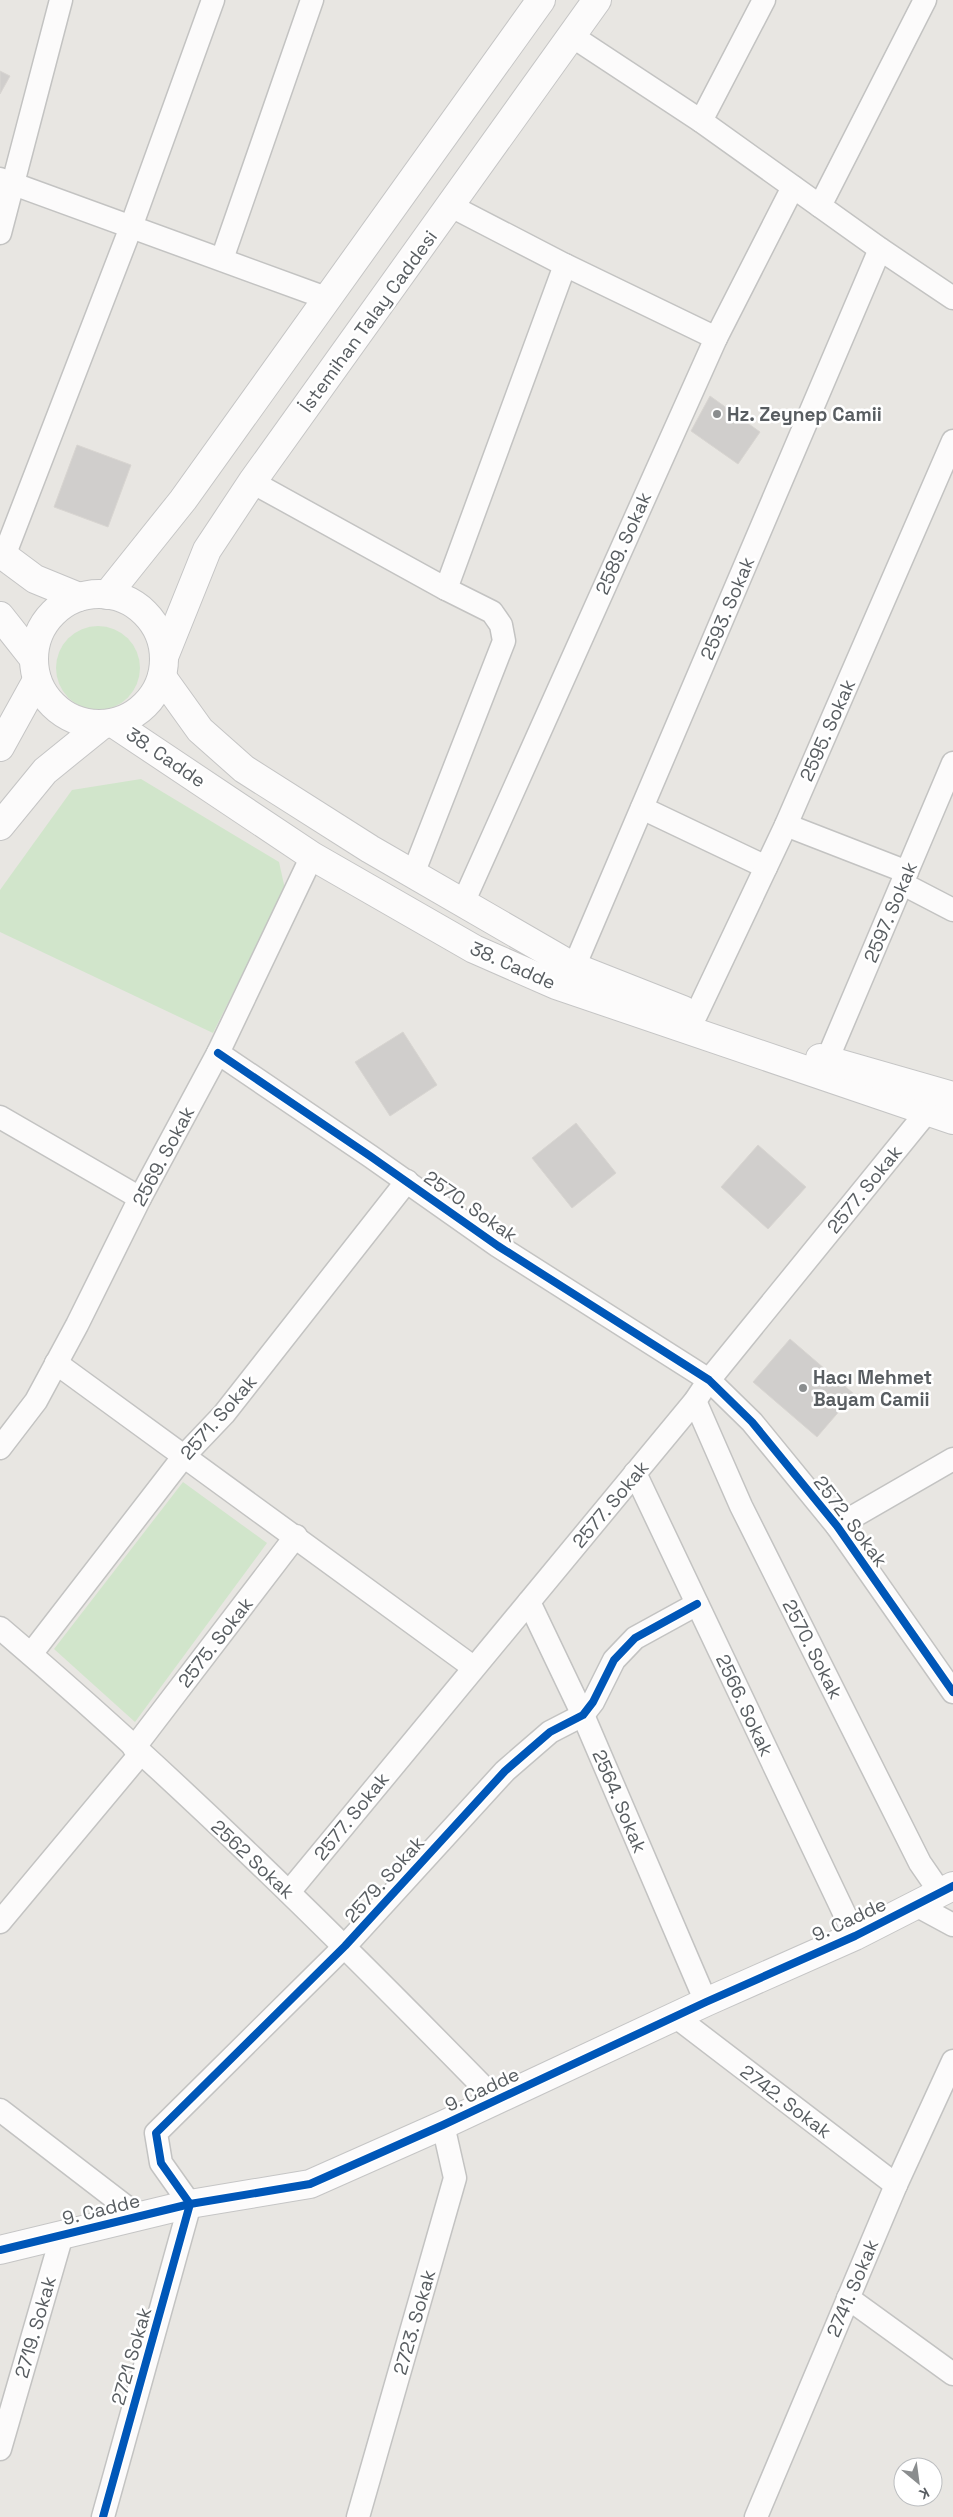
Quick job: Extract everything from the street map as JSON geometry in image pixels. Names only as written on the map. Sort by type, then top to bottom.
[{"type":"street","points":[[0,233],[6,182],[61,0]]},
{"type":"street","points":[[79,597],[35,579],[2,554],[131,227],[213,0]]},
{"type":"street","points":[[222,259],[312,0]]},
{"type":"street","points":[[108,595],[183,500],[541,0]]},
{"type":"street","name":"İstemihan Talay Caddesi","points":[[163,667],[207,550],[252,482],[597,0]]},
{"type":"street","points":[[701,120],[764,0]]},
{"type":"street","points":[[820,206],[925,0]]},
{"type":"street","points":[[572,36],[701,120],[880,250],[953,298]]},
{"type":"street","points":[[6,182],[326,298]]},
{"type":"street","name":"2589. Sokak","points":[[463,904],[716,338],[793,187]]},
{"type":"street","points":[[451,206],[565,265],[716,338]]},
{"type":"street","name":"2593. Sokak","points":[[574,967],[880,250]]},
{"type":"street","points":[[446,589],[565,265]]},
{"type":"street","name":"2595. Sokak","points":[[696,1016],[786,825],[953,441]]},
{"type":"street","points":[[252,482],[446,589],[492,612],[501,625],[504,641],[413,874]]},
{"type":"street","points":[[0,747],[35,670],[40,631],[50,617],[63,605],[79,597],[108,595],[125,600],[140,609],[152,622],[161,639],[163,667],[155,692],[144,706],[130,716],[108,723],[45,771],[0,826]]},
{"type":"street","points":[[0,616],[35,670],[47,699],[62,713],[82,722],[108,723]]},
{"type":"street","name":"38. Cadde","points":[[163,667],[200,730],[244,769],[413,874],[574,967],[696,1016],[827,1060],[953,1096]]},
{"type":"street","name":"38. Cadde","points":[[108,723],[312,856],[474,949],[556,985],[926,1113],[953,1120]]},
{"type":"street","name":"2597. Sokak","points":[[827,1060],[953,763]]},
{"type":"street","points":[[642,808],[766,867]]},
{"type":"street","points":[[786,825],[905,878],[953,910]]},
{"type":"street","name":"2569. Sokak","points":[[0,1448],[36,1401],[77,1325],[140,1198],[218,1053],[312,856]]},
{"type":"street","name":"2570. Sokak","points":[[218,1053],[498,1246],[709,1380]]},
{"type":"street","name":"2577. Sokak","points":[[289,1892],[473,1667],[695,1401],[709,1380],[926,1113]]},
{"type":"street","points":[[0,1117],[140,1198]]},
{"type":"street","name":"2571. Sokak","points":[[31,1654],[184,1456],[224,1414],[406,1181]]},
{"type":"street","points":[[56,1363],[296,1536],[473,1667]]},
{"type":"street","name":"2572. Sokak","points":[[709,1380],[752,1422],[837,1526],[953,1692]]},
{"type":"street","name":"2570. Sokak","points":[[695,1401],[754,1532],[920,1864],[946,1889]]},
{"type":"street","points":[[837,1526],[953,1459]]},
{"type":"street","name":"2566. Sokak","points":[[635,1473],[855,1936]]},
{"type":"street","name":"2575. Sokak","points":[[0,1922],[137,1750],[296,1536]]},
{"type":"street","name":"2564. Sokak","points":[[529,1602],[583,1715],[706,2002]]},
{"type":"street","name":"2579. Sokak","points":[[190,2204],[161,2162],[156,2132],[345,1946],[505,1771],[550,1732],[583,1715],[593,1702],[614,1660],[635,1638],[697,1604]]},
{"type":"street","name":"2562 Sokak","points":[[0,1628],[137,1750],[289,1892],[345,1946],[496,2100]]},
{"type":"street","name":"9. Cadde","points":[[0,2250],[190,2204],[310,2184],[443,2126],[706,2002],[855,1936],[946,1889]]},
{"type":"street","points":[[916,1905],[953,1925]]},
{"type":"street","name":"2742. Sokak","points":[[676,2016],[896,2185]]},
{"type":"street","name":"2741. Sokak","points":[[756,2517],[896,2185],[953,2061]]},
{"type":"street","points":[[0,2110],[138,2216]]},
{"type":"street","name":"2723. Sokak","points":[[358,2517],[455,2178],[443,2126]]},
{"type":"street","name":"2721 Sokak","points":[[103,2517],[190,2204]]},
{"type":"street","name":"2719. Sokak","points":[[0,2449],[62,2235]]},
{"type":"street","points":[[848,2298],[953,2374]]},
{"type":"green space","points":[[98,626],[114,629],[128,638],[137,652],[140,668],[137,684],[128,698],[114,707],[98,710],[82,707],[68,698],[59,684],[56,668],[59,652],[68,638],[82,629]]},
{"type":"green space","points":[[141,779],[279,862],[285,889],[213,1033],[0,932],[0,890],[72,790]]},
{"type":"green space","points":[[183,1482],[267,1543],[135,1722],[54,1649]]},
{"type":"building","points":[[0,71],[10,76],[0,94]]},
{"type":"building","name":"Hz. Zeynep Camii","points":[[710,396],[760,432],[738,464],[691,431]]},
{"type":"building","points":[[77,445],[131,465],[108,527],[54,507]]},
{"type":"building","points":[[403,1032],[437,1085],[390,1116],[355,1062]]},
{"type":"building","points":[[576,1123],[616,1173],[572,1208],[532,1158]]},
{"type":"building","points":[[758,1145],[806,1187],[768,1229],[721,1187]]},
{"type":"building","name":"Hacı Mehmet Bayam Camii","points":[[790,1339],[854,1394],[817,1437],[753,1382]]},
{"type":"cycle path","points":[[218,1053],[498,1246],[709,1380],[752,1422],[837,1526],[953,1692]]},
{"type":"cycle path","points":[[103,2517],[190,2204],[161,2163],[156,2133],[345,1946],[505,1771],[550,1732],[583,1715],[593,1702],[614,1660],[635,1638],[697,1604]]},
{"type":"cycle path","points":[[0,2250],[190,2204],[310,2184],[443,2125],[706,2002],[855,1936],[953,1886]]},
{"type":"place","name":"Hz. Zeynep Camii","points":[[717,414]]},
{"type":"place","name":"Hacı Mehmet Bayam Camii","points":[[803,1388]]}]
